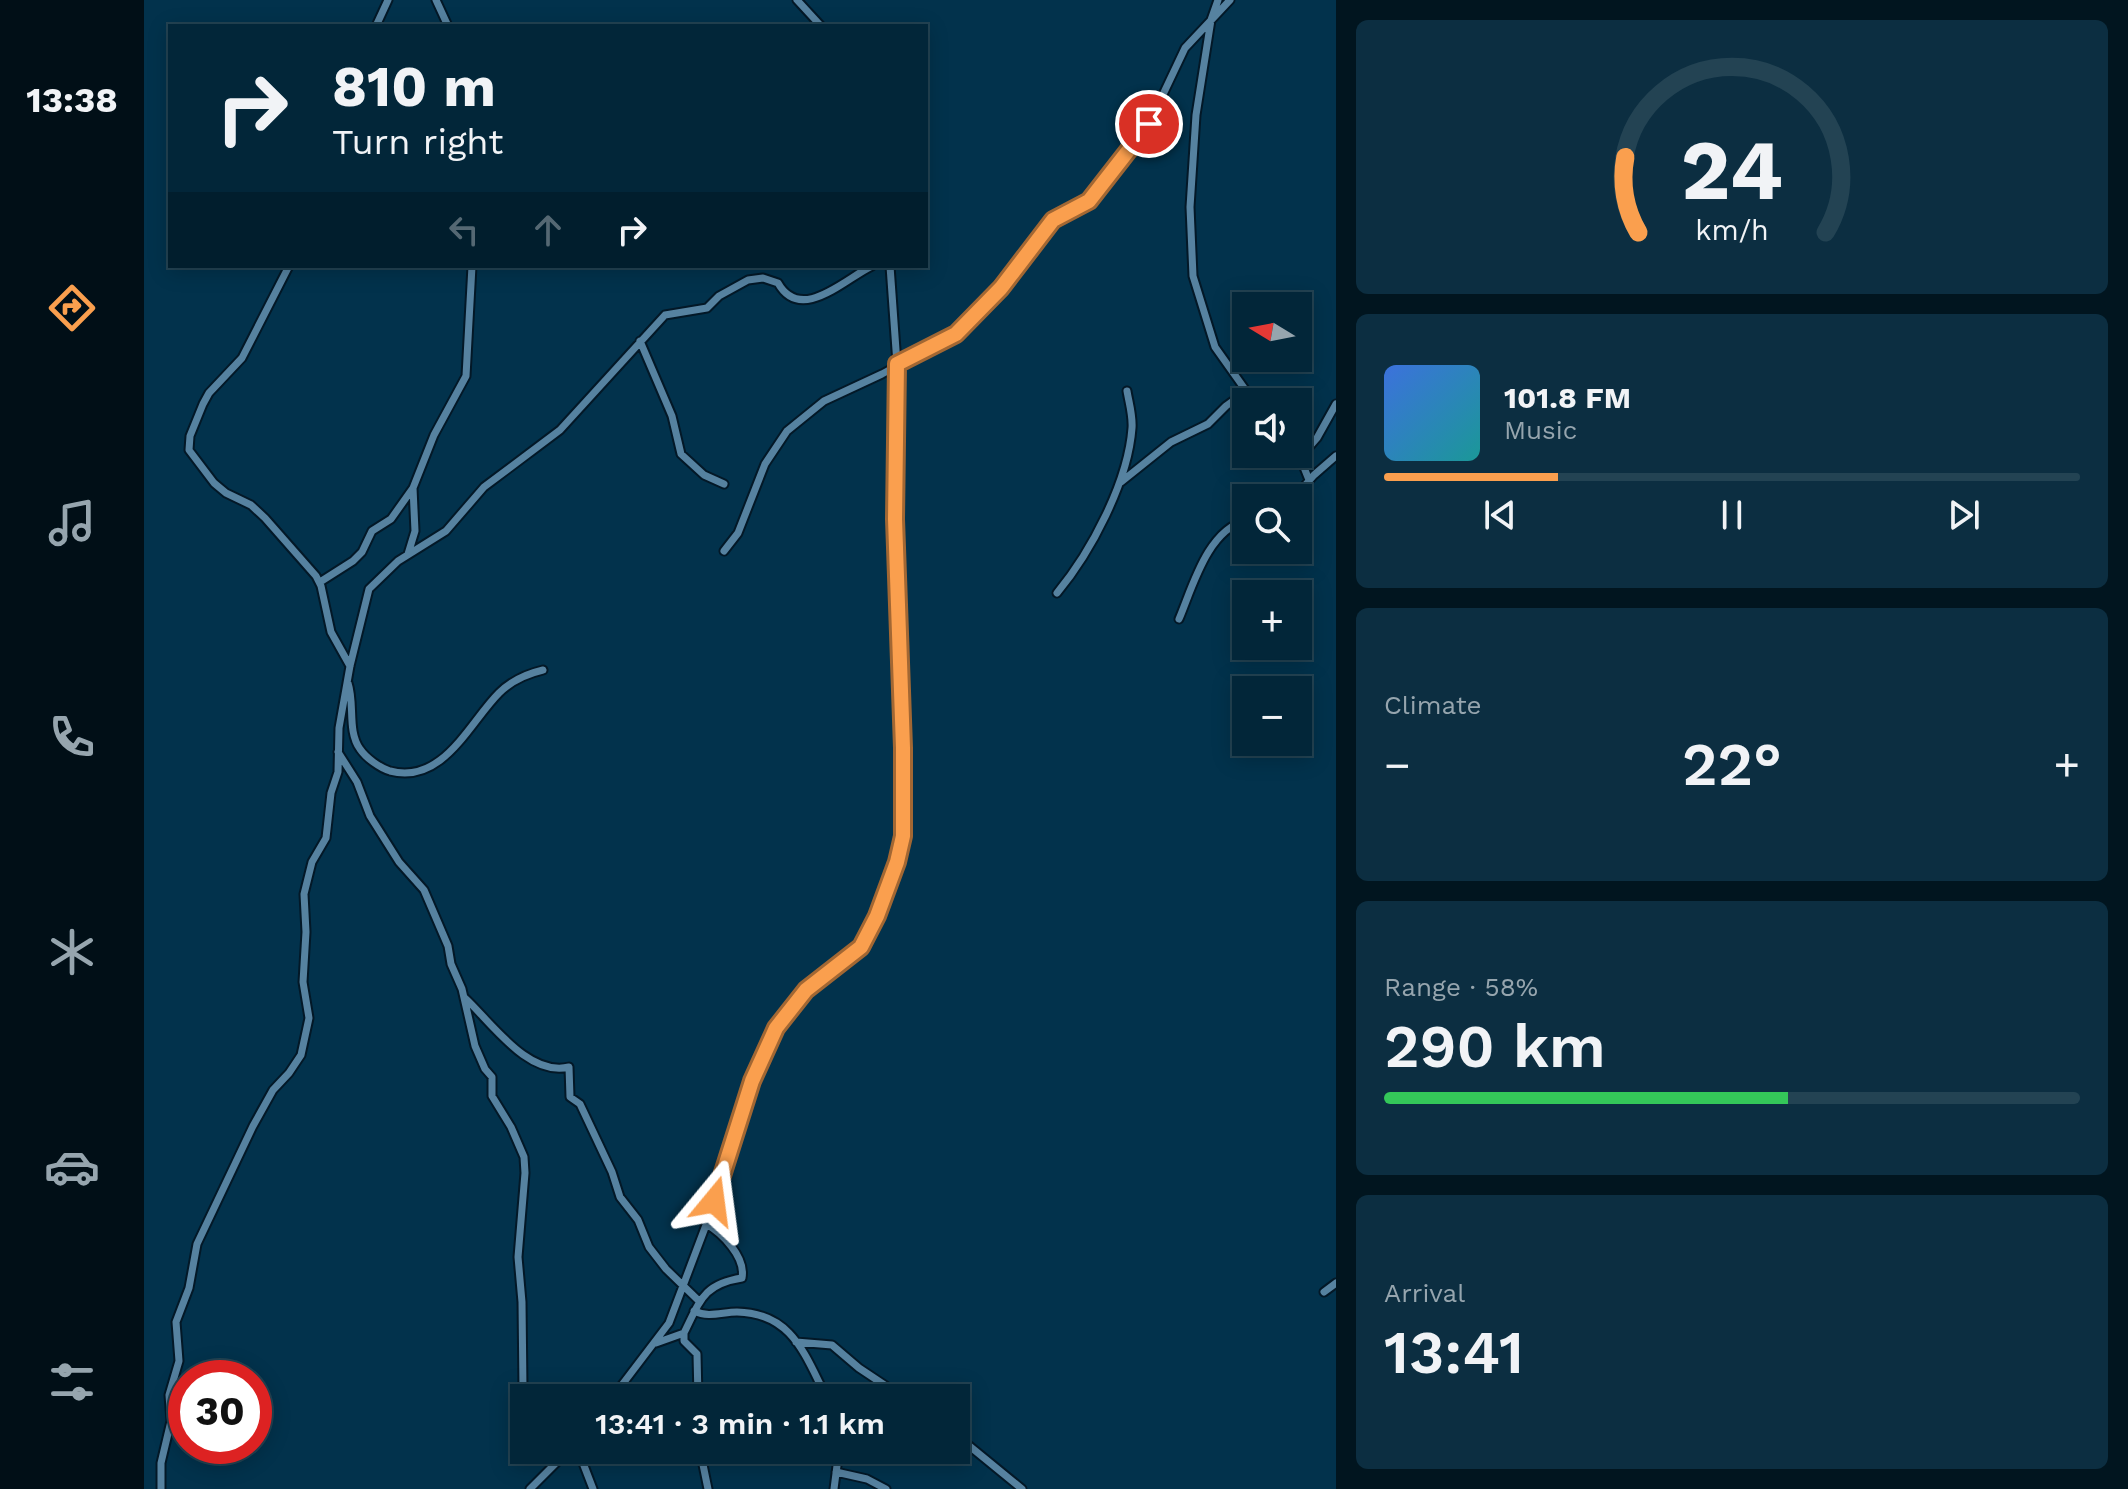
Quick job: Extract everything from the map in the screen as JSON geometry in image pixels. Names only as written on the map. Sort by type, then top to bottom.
[{"type":"street","points":[[377,24],[388,0]]},
{"type":"street","points":[[436,0],[447,24]]},
{"type":"street","points":[[797,0],[819,24]]},
{"type":"street","points":[[1218,0],[1211,20],[1196,115],[1190,207],[1193,276],[1215,347],[1244,388]]},
{"type":"street","points":[[724,551],[738,533],[765,464],[787,431],[824,401],[956,334],[1001,288],[1053,220],[1089,201],[1149,124],[1185,48],[1230,0]]},
{"type":"street","points":[[288,268],[242,358],[209,393],[203,404],[190,436],[189,450],[220,488],[251,505],[269,522],[320,582],[331,632],[350,666]]},
{"type":"street","points":[[320,582],[362,552],[372,531],[391,519],[413,488],[434,435],[466,376],[472,268]]},
{"type":"street","points":[[161,1489],[161,1463],[171,1421],[169,1395],[179,1361],[176,1322],[189,1288],[197,1244],[253,1126],[273,1090],[301,1055],[309,1018],[303,982],[306,932],[304,894],[312,862],[326,838],[331,793],[338,772],[337,750],[347,681],[369,589],[408,554],[420,550],[446,531],[484,487],[560,430],[665,315],[707,308],[719,296],[748,280],[763,278],[778,283],[784,293],[803,301],[818,298],[869,268]]},
{"type":"street","points":[[623,1384],[669,1323],[706,1224],[752,1081],[776,1028],[806,990],[861,947],[877,916],[897,862],[903,836],[903,748],[895,519],[897,364],[890,268]]},
{"type":"street","points":[[640,341],[672,416],[681,454],[704,475],[724,484]]},
{"type":"street","points":[[1057,593],[1081,561],[1120,482],[1128,457],[1132,424],[1127,391]]},
{"type":"street","points":[[1120,482],[1171,442],[1208,424],[1232,402]]},
{"type":"street","points":[[1309,480],[1303,465],[1303,454],[1317,438],[1336,404]]},
{"type":"street","points":[[1306,484],[1336,456]]},
{"type":"street","points":[[408,554],[415,531],[413,488]]},
{"type":"street","points":[[1179,619],[1194,581],[1218,539],[1232,526]]},
{"type":"street","points":[[347,681],[354,734],[360,750],[384,769],[402,774],[417,772],[454,749],[499,693],[520,678],[543,670]]},
{"type":"street","points":[[337,750],[357,782],[370,816],[399,862],[424,890],[448,946],[475,1046],[492,1077],[492,1096],[511,1127],[524,1157],[518,1257],[524,1384]]},
{"type":"street","points":[[463,997],[492,1027],[530,1058],[558,1070],[569,1067],[570,1097],[580,1104],[612,1172],[620,1197],[638,1220],[649,1247],[699,1301]]},
{"type":"street","points":[[698,1384],[697,1354],[684,1341],[684,1333],[699,1301],[720,1281],[742,1278],[743,1272],[720,1231],[706,1224]]},
{"type":"street","points":[[1324,1292],[1336,1283]]},
{"type":"street","points":[[694,1311],[704,1316],[737,1312],[765,1316],[790,1332],[819,1384]]},
{"type":"street","points":[[656,1343],[684,1333]]},
{"type":"street","points":[[796,1342],[832,1345],[883,1384]]},
{"type":"street","points":[[970,1446],[1022,1489]]},
{"type":"street","points":[[532,1487],[555,1464]]},
{"type":"street","points":[[583,1464],[593,1489]]},
{"type":"street","points":[[703,1464],[708,1489]]},
{"type":"street","points":[[834,1489],[837,1464]]},
{"type":"street","points":[[836,1472],[867,1479],[886,1489]]},
{"type":"route","points":[[714,1201],[752,1081],[776,1028],[806,990],[861,947],[877,916],[903,836],[895,519],[897,364],[956,334],[1001,288],[1053,220],[1089,201],[1149,124]]}]
